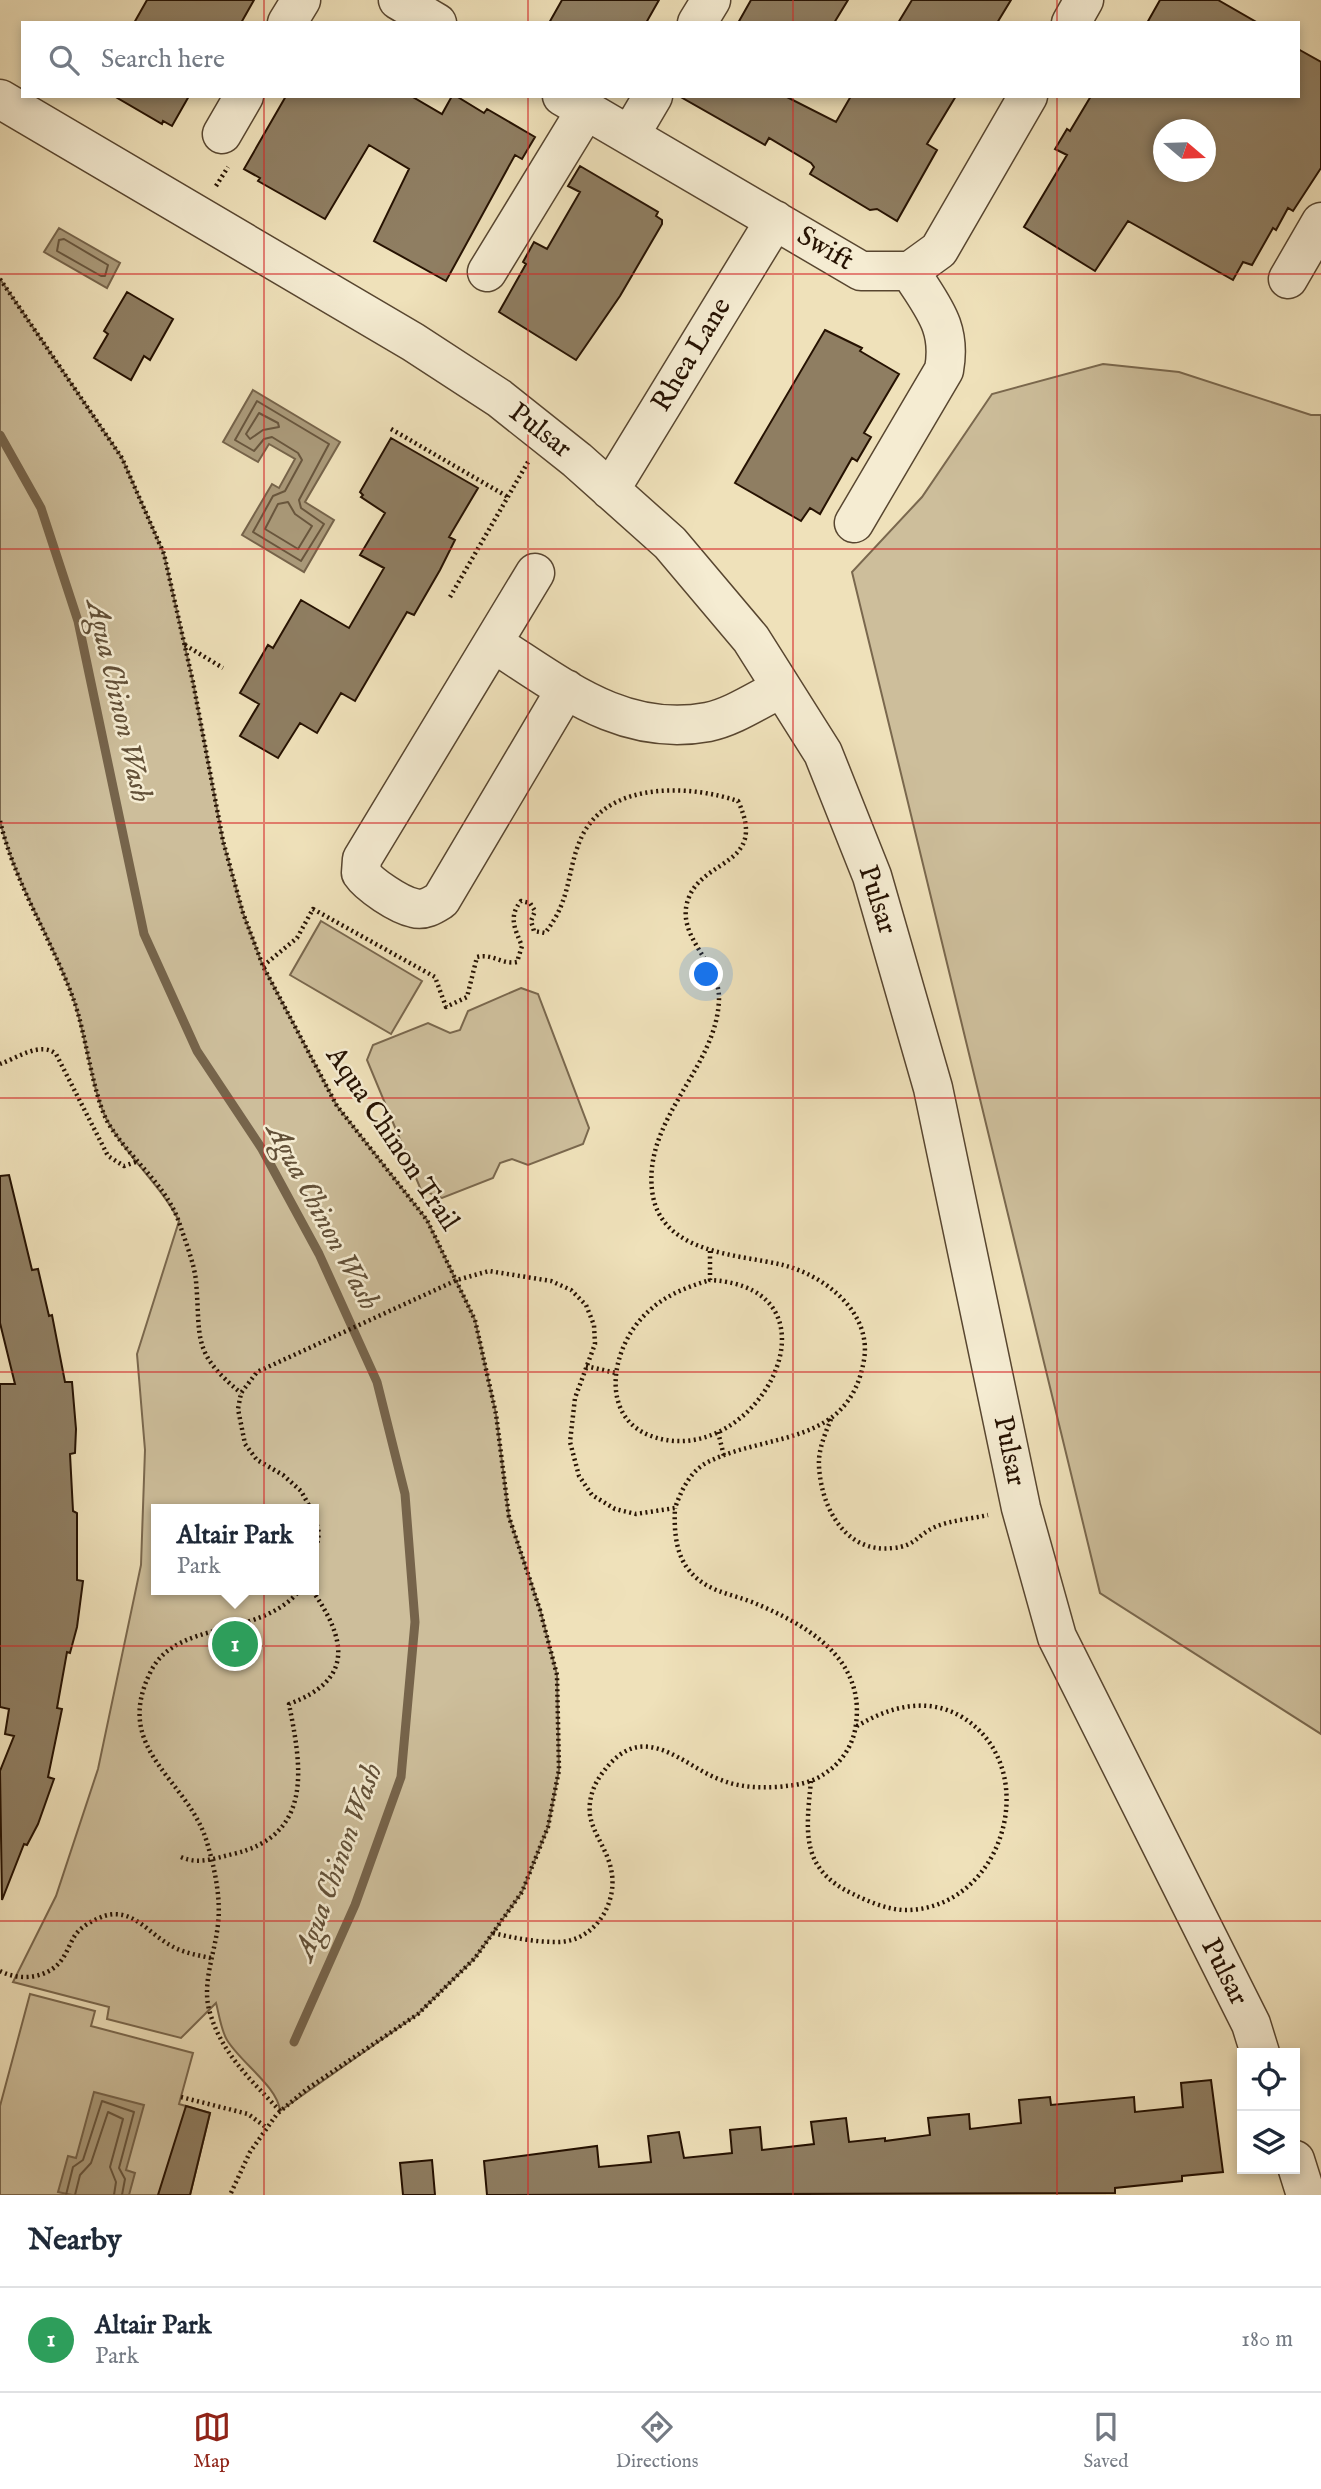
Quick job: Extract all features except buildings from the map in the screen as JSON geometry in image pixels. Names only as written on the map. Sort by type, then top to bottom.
[{"type":"street","points":[[288,21],[301,0]]},
{"type":"street","points":[[398,0],[434,21]]},
{"type":"street","points":[[698,21],[711,0]]},
{"type":"street","points":[[1072,21],[1084,0]]},
{"type":"street","points":[[222,134],[243,98]]},
{"type":"street","points":[[630,135],[652,98]]},
{"type":"street","points":[[854,523],[944,370],[948,346],[938,316],[910,271],[939,250],[1027,98]]},
{"type":"street","name":"Pulsar","points":[[0,99],[414,342],[499,398],[611,490],[679,554],[751,639],[823,753],[872,876],[933,1088],[1021,1508],[1056,1637],[1251,2024],[1258,2048]]},
{"type":"street","points":[[487,272],[574,103]]},
{"type":"street","name":"Swift","points":[[574,103],[861,271],[910,271]]},
{"type":"street","name":"Rhea Lane","points":[[611,490],[775,220]]},
{"type":"street","points":[[1288,279],[1321,222]]},
{"type":"street","points":[[535,573],[362,859],[361,873],[368,883],[414,909],[430,907],[441,900],[566,689]]},
{"type":"street","points":[[493,643],[593,706],[659,726],[710,722],[782,688]]},
{"type":"street","points":[[1299,2174],[1306,2195]]},
{"type":"path","points":[[200,216],[232,159],[222,134]]},
{"type":"path","name":"Aqua Chinon Trail","points":[[0,279],[122,458],[163,554],[185,645],[223,841],[243,914],[262,966],[337,1105],[427,1220],[475,1320],[496,1414],[509,1517],[540,1609],[557,1675],[559,1770],[548,1827],[522,1892],[475,1958],[418,2014],[280,2111],[250,2152],[230,2195]]},
{"type":"path","points":[[391,429],[508,497]]},
{"type":"path","points":[[450,597],[544,434]]},
{"type":"path","points":[[185,645],[223,668]]},
{"type":"path","points":[[262,966],[297,938],[313,909],[435,977],[446,1007],[467,997],[477,957],[487,955],[508,964],[517,962],[522,946],[513,923],[513,910],[521,901],[530,904],[536,911],[531,921],[534,931],[545,933],[554,923],[570,886],[583,834],[597,815],[620,802],[648,793],[674,789],[701,790],[738,801],[744,815],[745,832],[740,848],[731,861],[699,881],[689,896],[685,911],[695,947],[718,980],[715,1024],[662,1131],[652,1168],[652,1191],[657,1208],[669,1227],[689,1242],[710,1251],[783,1265],[803,1272],[838,1295],[854,1311],[863,1326],[867,1343],[859,1382],[848,1402],[831,1418],[808,1432],[706,1462],[693,1474],[680,1491],[675,1508],[678,1548],[687,1567],[701,1582],[722,1594],[787,1617],[809,1629],[832,1649],[848,1669],[858,1712],[856,1726],[842,1759],[811,1781],[751,1788],[713,1777],[654,1748],[639,1746],[624,1752],[598,1778],[592,1794],[590,1812],[593,1829],[612,1870],[612,1900],[602,1917],[591,1930],[558,1943],[517,1939],[493,1933]]},
{"type":"path","points":[[0,821],[16,873],[73,997],[106,1118],[136,1161],[163,1192],[179,1221],[196,1280],[197,1332],[206,1355],[218,1374],[242,1393]]},
{"type":"path","points":[[0,1064],[43,1047],[51,1049],[108,1156],[124,1166],[136,1161]]},
{"type":"path","points":[[710,1251],[710,1280]]},
{"type":"path","points":[[308,1504],[301,1490],[257,1460],[245,1444],[237,1409],[242,1393],[257,1372],[457,1280],[489,1271],[551,1281],[571,1290],[586,1305],[594,1325],[595,1344],[575,1398],[570,1442],[579,1476],[593,1494],[615,1509],[636,1514],[675,1508]]},
{"type":"path","points":[[710,1280],[733,1281],[753,1288],[769,1302],[781,1321],[783,1338],[772,1381],[761,1398],[746,1413],[718,1432],[685,1441],[662,1440],[640,1432],[627,1420],[617,1402],[616,1373],[626,1340],[640,1319],[674,1292],[710,1280]]},
{"type":"path","points":[[586,1366],[616,1373]]},
{"type":"path","points":[[831,1418],[820,1452],[822,1485],[829,1510],[841,1530],[856,1541],[875,1549],[908,1546],[938,1526],[1021,1508]]},
{"type":"path","points":[[718,1432],[724,1456]]},
{"type":"path","points":[[280,2111],[236,2065],[219,2038],[209,2010],[207,1981],[218,1922],[218,1893],[211,1859],[197,1817],[143,1742],[140,1725],[144,1687],[152,1668],[178,1643],[196,1635],[220,1632],[273,1614],[296,1595]]},
{"type":"path","points":[[181,1857],[201,1861],[257,1846],[283,1823],[294,1804],[300,1761],[289,1704],[323,1688],[331,1677],[338,1652],[328,1613],[316,1595]]},
{"type":"path","points":[[811,1781],[807,1832],[817,1868],[833,1884],[875,1903],[909,1910],[932,1905],[956,1894],[976,1878],[1001,1836],[1008,1802],[1004,1768],[981,1730],[945,1709],[922,1704],[880,1713],[856,1726]]},
{"type":"path","points":[[0,1971],[22,1977],[37,1976],[62,1961],[77,1933],[90,1922],[115,1915],[136,1920],[182,1952],[211,1958]]},
{"type":"path","points":[[181,2097],[248,2114],[267,2129]]},
{"type":"shaded area","points":[[0,279],[122,458],[164,554],[193,682],[223,841],[243,913],[263,966],[337,1106],[427,1220],[475,1320],[496,1414],[509,1517],[540,1609],[557,1675],[559,1770],[548,1827],[522,1892],[475,1958],[418,2014],[280,2111],[273,2093],[227,2040],[216,2003],[181,2038],[107,2019],[109,2007],[13,1982],[56,1896],[98,1769],[141,1565],[145,1450],[137,1354],[179,1221],[163,1195],[116,1135],[102,1110],[73,998],[24,889],[0,821]]},
{"type":"shaded area","points":[[1103,364],[1179,372],[1311,415],[1321,415],[1321,1734],[1100,1593],[852,572],[922,497],[992,394]]},
{"type":"shaded area","points":[[321,921],[422,981],[391,1034],[290,975]]},
{"type":"shaded area","points":[[521,988],[538,994],[589,1128],[583,1144],[528,1165],[512,1159],[500,1163],[493,1178],[442,1198],[421,1190],[367,1060],[373,1045],[428,1023],[450,1033],[460,1030],[468,1011]]},
{"type":"shaded area","points":[[30,1994],[95,2011],[91,2026],[193,2053],[179,2104],[210,2113],[190,2195],[0,2195],[0,2106]]},
{"type":"water","points":[[59,228],[120,263],[107,288],[44,252]]},
{"type":"water","points":[[253,390],[340,442],[305,502],[334,520],[304,572],[242,535],[272,484],[279,488],[295,459],[269,444],[258,462],[223,442]]},
{"type":"water","points":[[94,2092],[144,2105],[126,2170],[135,2173],[129,2195],[72,2195],[58,2192],[68,2156],[76,2158]]},
{"type":"waterway","name":"Agua Chinon Wash","points":[[0,435],[41,508],[78,621],[144,934],[197,1051],[262,1149],[319,1254],[377,1382],[405,1494],[415,1622],[401,1777],[355,1905],[294,2042]]},
{"type":"place","name":"Altair Park","points":[[235,1644]]}]
